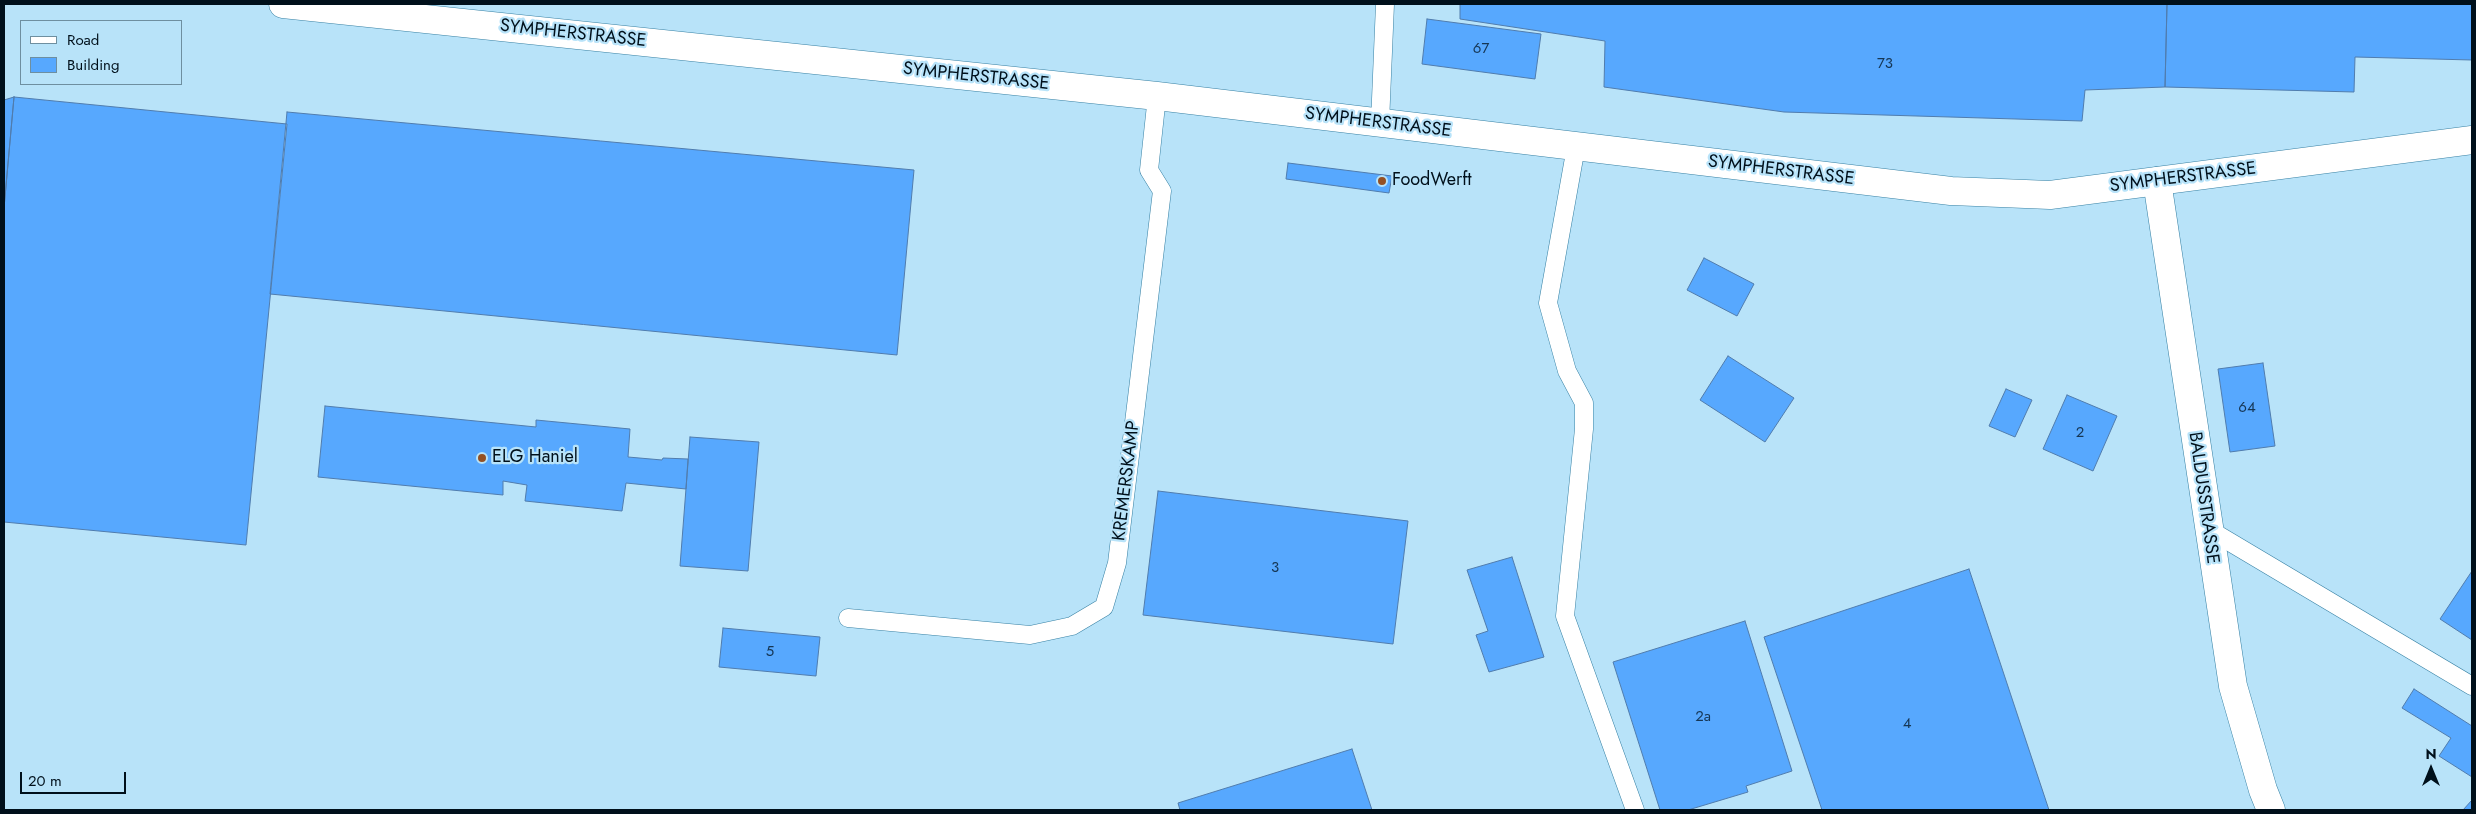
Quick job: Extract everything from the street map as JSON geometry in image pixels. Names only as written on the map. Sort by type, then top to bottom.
[{"type":"street","name":"SYMPHERSTRASSE","points":[[283,4],[1157,96],[1951,191],[2050,195],[2472,140]]},
{"type":"street","name":"BALDUSSTRASSE","points":[[2156,182],[2233,686],[2263,790],[2271,810]]},
{"type":"lane","points":[[1380,123],[1384,4]]},
{"type":"lane","name":"KREMERSKAMP","points":[[848,618],[1030,635],[1072,626],[1104,607],[1117,563],[1162,191],[1149,170],[1157,96]]},
{"type":"lane","points":[[1576,146],[1548,303],[1566,371],[1584,403],[1584,429],[1565,616],[1635,810]]},
{"type":"lane","points":[[2208,529],[2472,686]]},
{"type":"building","points":[[1460,4],[2167,4],[2165,87],[2085,90],[2082,121],[1784,112],[1604,87],[1605,41],[1460,19]]},
{"type":"building","points":[[2167,4],[2472,4],[2472,60],[2355,57],[2354,92],[2165,87]]},
{"type":"building","points":[[1427,19],[1541,34],[1535,79],[1422,64]]},
{"type":"building","points":[[14,97],[287,124],[246,545],[4,522],[4,208]]},
{"type":"building","points":[[14,97],[4,208],[4,100]]},
{"type":"building","points":[[287,112],[914,170],[897,355],[270,294]]},
{"type":"building","points":[[1288,163],[1392,176],[1389,193],[1286,179]]},
{"type":"building","points":[[1704,258],[1754,284],[1737,316],[1687,290]]},
{"type":"building","points":[[1728,356],[1794,398],[1765,442],[1700,400]]},
{"type":"building","points":[[2263,363],[2275,446],[2230,452],[2218,369]]},
{"type":"building","points":[[2006,389],[2032,400],[2015,437],[1989,426]]},
{"type":"building","points":[[2067,395],[2117,416],[2093,471],[2043,449]]},
{"type":"building","name":"ELG Haniel","points":[[325,406],[536,427],[536,420],[630,429],[628,457],[662,460],[663,458],[688,459],[686,489],[626,483],[622,511],[525,501],[527,485],[503,481],[503,495],[318,477]]},
{"type":"building","points":[[690,437],[759,442],[748,571],[680,566]]},
{"type":"building","points":[[1158,491],[1408,521],[1393,644],[1143,615]]},
{"type":"building","points":[[1512,557],[1544,657],[1489,672],[1476,635],[1488,631],[1467,570]]},
{"type":"building","points":[[1969,569],[2049,810],[1822,810],[1764,637]]},
{"type":"building","points":[[2472,571],[2472,640],[2440,619]]},
{"type":"building","points":[[1745,621],[1792,771],[1746,786],[1748,792],[1688,810],[1660,810],[1613,662]]},
{"type":"building","points":[[723,628],[820,637],[816,676],[719,667]]},
{"type":"building","points":[[2414,689],[2472,726],[2472,777],[2439,756],[2451,738],[2402,708]]},
{"type":"building","points":[[1352,749],[1372,810],[1180,810],[1178,803]]},
{"type":"building","points":[[2472,800],[2472,810],[2463,810]]},
{"type":"place","name":"FoodWerft","points":[[1382,181]]},
{"type":"place","name":"ELG Haniel","points":[[482,458]]}]
